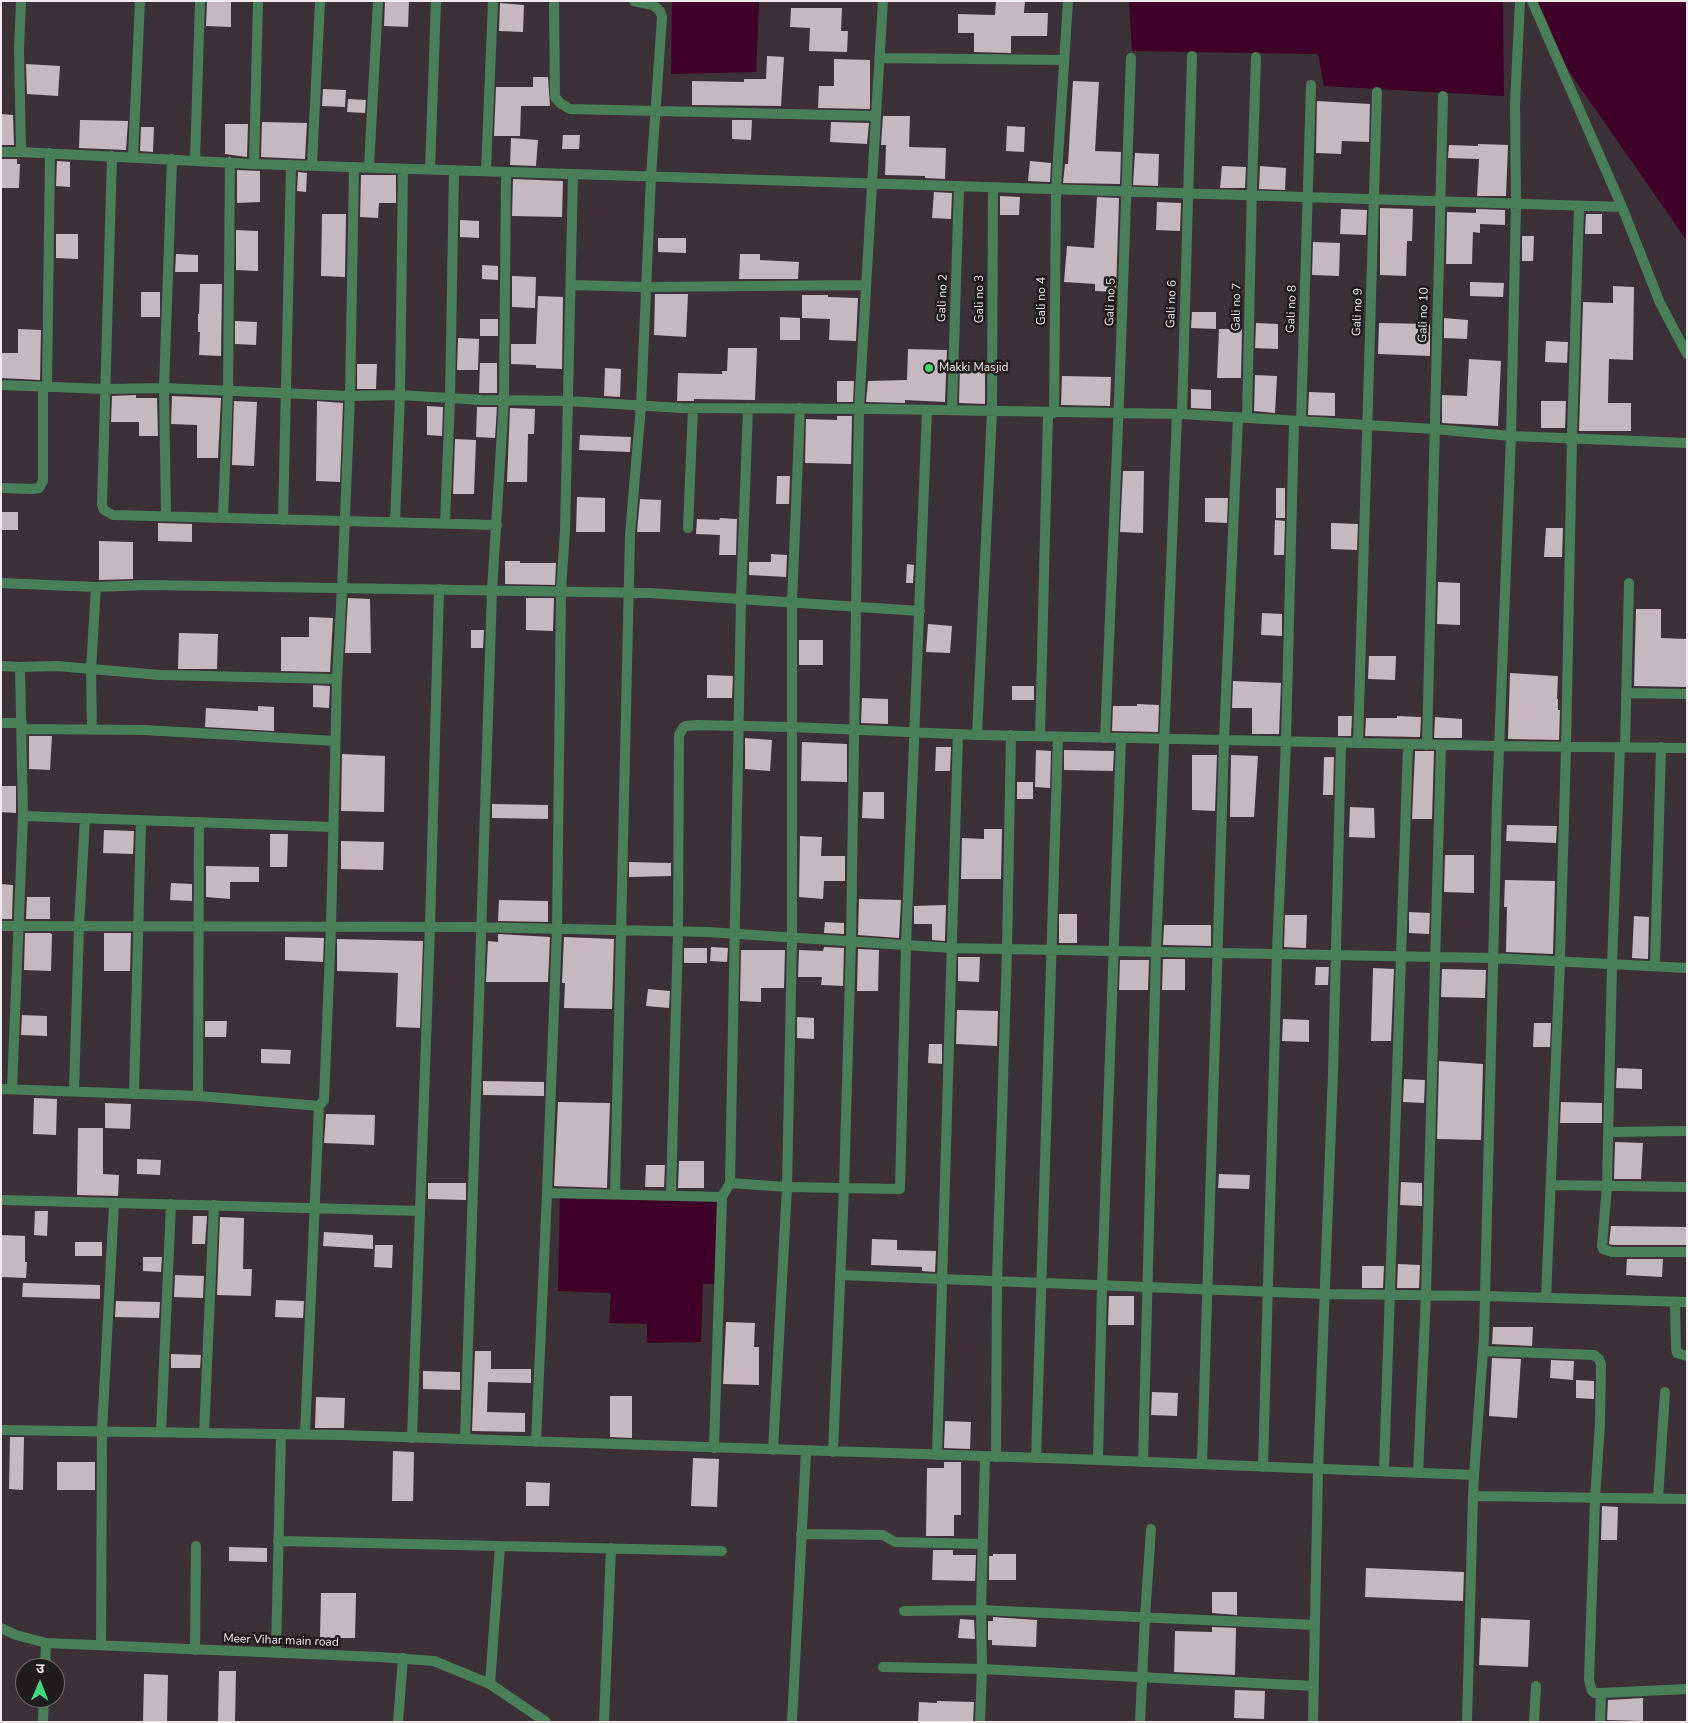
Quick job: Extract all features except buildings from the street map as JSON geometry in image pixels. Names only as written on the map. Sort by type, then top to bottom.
[{"type":"street","points":[[21,1],[19,50],[21,152]]},
{"type":"street","points":[[133,157],[140,1]]},
{"type":"street","points":[[195,160],[200,1]]},
{"type":"street","points":[[254,164],[258,1]]},
{"type":"street","points":[[312,166],[320,1]]},
{"type":"street","points":[[369,167],[378,1]]},
{"type":"street","points":[[430,169],[436,1]]},
{"type":"street","points":[[486,171],[493,1]]},
{"type":"street","points":[[554,1],[555,97],[560,103],[570,109],[876,116]]},
{"type":"street","points":[[615,1194],[630,535],[641,405],[651,176],[662,17],[660,11],[653,5],[634,1]]},
{"type":"street","points":[[833,1452],[844,1188],[851,941],[859,409],[883,1]]},
{"type":"street","name":"Gali no 4","points":[[1040,736],[1051,413],[1056,190],[1068,1]]},
{"type":"street","points":[[1467,1722],[1473,1496],[1484,1296],[1499,746],[1511,436],[1516,204],[1515,104],[1520,1]]},
{"type":"street","points":[[1532,1],[1622,207],[1660,303],[1687,354]]},
{"type":"street","name":"Gali no 6","points":[[1143,1462],[1156,951],[1180,414],[1192,56]]},
{"type":"street","name":"Gali no 7","points":[[1202,1464],[1224,740],[1243,418],[1256,56]]},
{"type":"street","points":[[879,58],[1064,60]]},
{"type":"street","name":"Gali no 5","points":[[1105,738],[1119,413],[1131,58]]},
{"type":"street","name":"Gali no 8","points":[[1263,1467],[1277,953],[1311,85]]},
{"type":"street","name":"Gali no 9","points":[[1358,743],[1377,92]]},
{"type":"street","name":"Gali no 10","points":[[1427,744],[1443,96]]},
{"type":"street","points":[[1,152],[312,166],[1622,207]]},
{"type":"street","points":[[1,488],[39,488],[43,480],[50,153]]},
{"type":"street","points":[[112,156],[102,505],[104,510],[113,515],[497,525]]},
{"type":"street","points":[[166,516],[164,388],[172,159]]},
{"type":"street","points":[[223,518],[228,391],[230,162]]},
{"type":"street","points":[[284,520],[291,165]]},
{"type":"street","points":[[305,1434],[318,1106],[325,1096],[331,927],[336,679],[350,396],[354,167]]},
{"type":"street","points":[[395,522],[400,396],[403,168]]},
{"type":"street","points":[[445,524],[450,399],[454,170]]},
{"type":"street","points":[[465,1439],[492,590],[504,399],[506,172]]},
{"type":"street","points":[[536,1442],[548,1193],[557,929],[560,591],[565,530],[573,174]]},
{"type":"street","name":"Gali no 2","points":[[952,410],[959,186]]},
{"type":"street","name":"Gali no 3","points":[[976,735],[992,411],[993,188]]},
{"type":"street","points":[[1546,1298],[1560,961],[1579,206]]},
{"type":"street","points":[[570,285],[646,287],[866,285]]},
{"type":"street","points":[[1,385],[106,389],[164,388],[286,394],[568,401],[693,408],[1180,414],[1434,429],[1511,436],[1687,443]]},
{"type":"street","points":[[688,528],[693,408]]},
{"type":"street","points":[[714,1448],[722,1197],[730,1183],[739,726],[748,408]]},
{"type":"street","points":[[773,1450],[787,1187],[792,938],[792,602],[800,408]]},
{"type":"street","points":[[730,1183],[787,1187],[899,1190],[901,1188],[906,945],[927,410]]},
{"type":"street","points":[[1,583],[96,587],[147,585],[629,592],[920,611]]},
{"type":"street","points":[[1629,583],[1626,693],[1612,964],[1607,1186],[1601,1240],[1603,1248],[1612,1252],[1687,1252]]},
{"type":"street","points":[[92,730],[91,669],[96,587]]},
{"type":"street","points":[[412,1438],[430,927],[439,589]]},
{"type":"street","points":[[1,666],[57,666],[160,675],[336,679]]},
{"type":"street","points":[[20,667],[23,816],[19,926],[7,1089],[198,1096],[318,1106]]},
{"type":"street","points":[[1626,693],[1687,694]]},
{"type":"street","points":[[1,723],[92,730],[145,730],[335,741]]},
{"type":"street","points":[[671,1195],[678,932],[680,735],[683,728],[692,725],[1058,737],[1687,748]]},
{"type":"street","points":[[937,1455],[958,734]]},
{"type":"street","points":[[996,1457],[997,1281],[1011,735]]},
{"type":"street","points":[[1036,1458],[1058,737]]},
{"type":"street","points":[[1098,1460],[1120,738]]},
{"type":"street","points":[[1313,1722],[1318,1469],[1336,955],[1341,743]]},
{"type":"street","points":[[1384,1471],[1408,744]]},
{"type":"street","points":[[1418,1473],[1426,1295],[1441,745]]},
{"type":"street","points":[[1655,966],[1661,748]]},
{"type":"street","points":[[23,816],[333,827]]},
{"type":"street","points":[[74,1091],[79,926],[85,818]]},
{"type":"street","points":[[134,1094],[141,820]]},
{"type":"street","points":[[198,1096],[199,822]]},
{"type":"street","points":[[1,926],[430,927],[678,932],[951,948],[1493,958],[1687,968]]},
{"type":"street","points":[[1608,1132],[1687,1131]]},
{"type":"street","points":[[1551,1186],[1687,1186]]},
{"type":"street","points":[[548,1193],[722,1197]]},
{"type":"street","points":[[1,1200],[420,1211]]},
{"type":"street","points":[[101,1645],[102,1431],[114,1203]]},
{"type":"street","points":[[161,1432],[171,1204]]},
{"type":"street","points":[[204,1433],[214,1205]]},
{"type":"street","points":[[840,1275],[1325,1294],[1484,1296],[1687,1302]]},
{"type":"street","points":[[1675,1303],[1676,1349],[1677,1353],[1687,1356]]},
{"type":"street","points":[[1482,1351],[1594,1355],[1599,1359],[1601,1364],[1600,1423],[1595,1499],[1590,1680],[1592,1691],[1595,1693],[1687,1689]]},
{"type":"street","points":[[1658,1499],[1665,1392]]},
{"type":"street","points":[[1,1430],[305,1434],[985,1456],[1474,1475]]},
{"type":"street","points":[[276,1652],[281,1434]]},
{"type":"street","points":[[792,1722],[806,1451]]},
{"type":"street","points":[[980,1722],[985,1456]]},
{"type":"street","points":[[1473,1496],[1687,1499]]},
{"type":"street","points":[[1140,1722],[1144,1618],[1152,1529]]},
{"type":"street","points":[[801,1534],[883,1535],[894,1542],[984,1544]]},
{"type":"street","points":[[278,1541],[722,1551]]},
{"type":"street","points":[[195,1650],[196,1546]]},
{"type":"street","points":[[490,1684],[500,1546]]},
{"type":"street","points":[[604,1722],[611,1548]]},
{"type":"street","points":[[904,1611],[981,1610],[1315,1625]]},
{"type":"street","name":"Meer Vihar main road","points":[[1,1628],[16,1635],[46,1643],[276,1652],[434,1661],[490,1684],[546,1722]]},
{"type":"street","points":[[45,1658],[46,1643]]},
{"type":"street","points":[[398,1722],[402,1658]]},
{"type":"street","points":[[883,1668],[982,1669],[1313,1686]]},
{"type":"street","points":[[1534,1722],[1536,1686]]},
{"type":"street","points":[[1600,1722],[1601,1692]]},
{"type":"street","points":[[43,1722],[44,1708]]},
{"type":"shaded area","points":[[672,1],[759,1],[756,72],[671,74]]},
{"type":"shaded area","points":[[1129,1],[1503,1],[1504,96],[1324,86],[1318,54],[1132,51]]},
{"type":"shaded area","points":[[1534,1],[1687,1],[1687,241],[1552,47]]},
{"type":"shaded area","points":[[560,1193],[719,1197],[716,1284],[703,1284],[701,1342],[647,1343],[647,1324],[609,1323],[611,1293],[558,1291]]},
{"type":"place","name":"Makki Masjid","points":[[929,368]]}]
